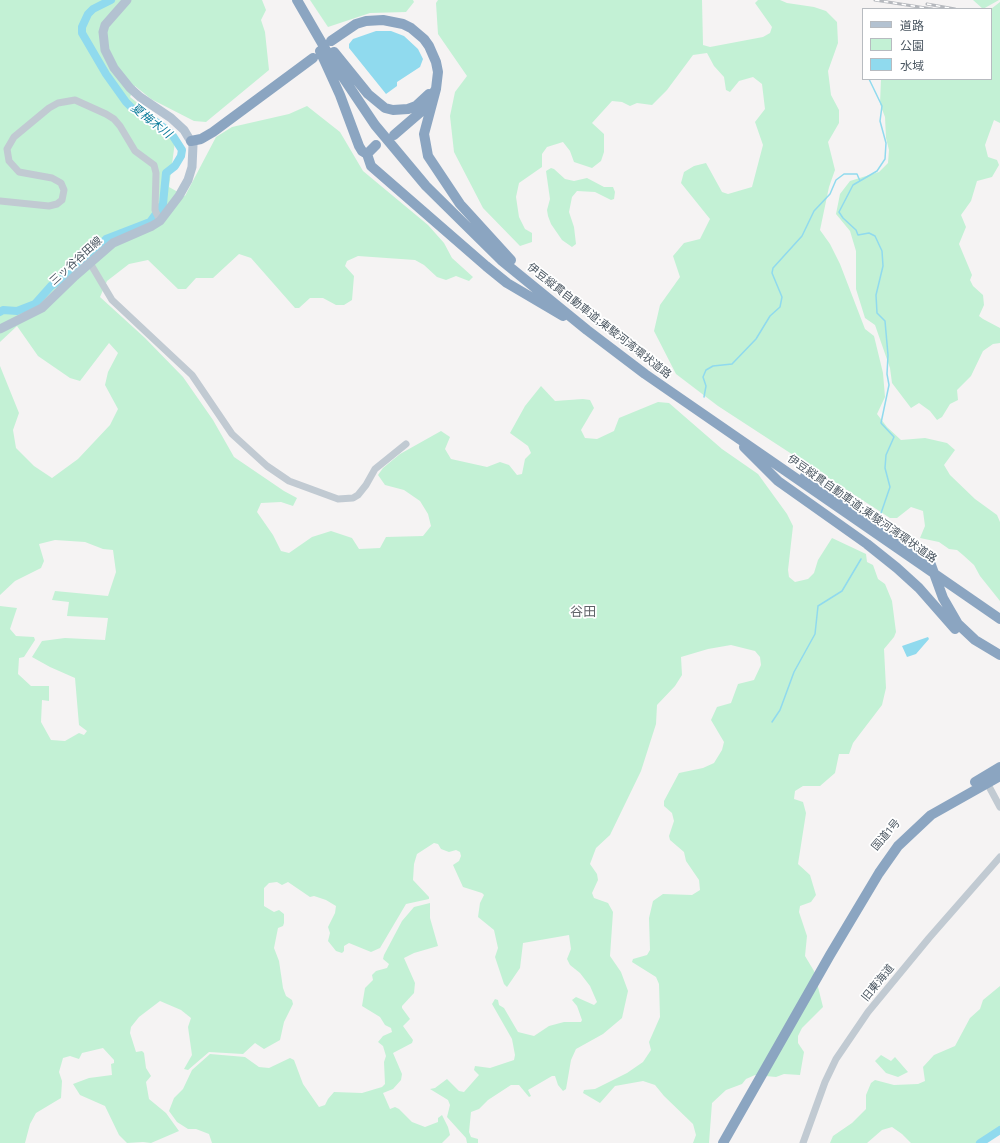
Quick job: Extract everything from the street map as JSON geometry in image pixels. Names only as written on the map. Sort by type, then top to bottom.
[{"type":"highway","points":[[299,1],[341,61],[377,103],[384,108],[400,111],[416,106],[433,91]]},
{"type":"highway","points":[[299,1],[340,95],[359,146],[362,151],[368,154],[371,166],[486,266],[508,283],[587,330]]},
{"type":"highway","name":"伊豆縦貫自動車道;東駿河湾環状道路","points":[[299,1],[355,96],[375,125],[421,180],[479,240],[587,330],[645,374],[727,430],[808,481],[928,570],[1000,619]]},
{"type":"highway","points":[[332,42],[346,30],[366,21],[383,20],[403,24],[419,34],[432,52],[438,72],[424,134],[425,145],[435,168],[479,227],[558,306]]},
{"type":"highway","points":[[191,140],[312,57]]},
{"type":"highway","points":[[393,134],[423,110],[433,91]]},
{"type":"highway","points":[[368,154],[376,147]]},
{"type":"highway","points":[[727,430],[772,475],[888,560],[919,588],[944,617],[964,637],[1000,660]]},
{"type":"highway","points":[[808,481],[921,555],[934,570],[943,598],[952,616],[966,633],[1000,655]]},
{"type":"highway","name":"伊豆縦貫自動車道;東駿河湾環状道路","points":[[956,589],[1000,625]]},
{"type":"highway","name":"国道1号","points":[[986,780],[1000,767]]},
{"type":"highway","name":"国道1号","points":[[723,1143],[830,955],[835,942],[885,853],[899,835],[932,806],[986,780],[1000,776]]},
{"type":"main road","points":[[127,0],[105,25],[103,32],[105,50],[109,60],[130,88],[140,98],[171,118],[184,130],[191,140]]},
{"type":"main road","name":"三ッ谷谷田線","points":[[0,329],[9,323],[42,308],[90,263],[113,244],[152,226],[160,220],[179,196],[188,180],[193,156],[191,140]]},
{"type":"street","points":[[0,202],[49,206],[57,204],[62,200],[64,190],[61,183],[52,178],[19,172],[9,161],[7,149],[9,143],[14,137],[49,108],[58,103],[75,100],[114,119],[135,151],[154,165],[156,172],[155,210],[160,220]]},
{"type":"street","points":[[90,263],[112,300],[192,374],[232,434],[267,466],[289,481],[338,499],[352,498],[358,495],[366,485],[375,469],[406,444]]},
{"type":"street","points":[[986,780],[1000,807]]},
{"type":"street","name":"旧東海道","points":[[803,1143],[825,1082],[836,1059],[868,1012],[929,938],[1000,857]]},
{"type":"green space","points":[[0,0],[262,0],[266,10],[261,20],[265,32],[269,70],[206,122],[194,121],[151,99],[135,86],[130,97],[176,134],[169,187],[185,196],[216,137],[232,127],[289,114],[307,106],[340,132],[363,171],[428,225],[444,243],[452,258],[473,277],[469,281],[456,276],[446,280],[437,277],[424,265],[415,260],[358,256],[347,261],[345,266],[354,276],[352,300],[344,305],[336,305],[323,298],[310,298],[299,308],[295,308],[251,258],[239,254],[213,278],[196,278],[186,289],[178,289],[148,260],[129,264],[107,281],[100,297],[145,338],[183,377],[213,420],[234,457],[284,491],[297,498],[293,506],[281,502],[261,503],[257,512],[273,535],[281,551],[289,553],[312,537],[331,531],[352,538],[359,549],[380,548],[386,537],[423,536],[431,526],[428,514],[420,501],[404,490],[385,485],[378,475],[383,468],[400,454],[441,431],[450,437],[445,449],[451,459],[487,467],[500,462],[509,465],[517,475],[522,474],[525,459],[531,453],[528,446],[510,433],[525,406],[541,386],[555,401],[590,400],[594,408],[581,430],[585,438],[597,439],[614,431],[619,418],[658,402],[669,403],[722,449],[758,474],[787,514],[793,526],[788,570],[789,577],[795,582],[808,579],[814,573],[818,560],[832,538],[866,554],[867,562],[873,565],[878,579],[885,584],[892,601],[896,632],[894,637],[884,649],[886,688],[882,705],[853,743],[849,754],[839,754],[835,773],[820,786],[803,786],[795,791],[794,799],[803,802],[806,813],[798,864],[810,875],[816,895],[811,902],[800,906],[799,912],[807,936],[805,956],[814,971],[823,1007],[802,1028],[798,1036],[798,1043],[804,1052],[800,1075],[784,1074],[776,1077],[755,1075],[746,1079],[742,1084],[726,1090],[712,1103],[709,1143],[693,1143],[696,1135],[693,1124],[664,1096],[655,1085],[643,1081],[615,1086],[600,1103],[583,1093],[584,1090],[595,1089],[627,1073],[643,1062],[651,1050],[649,1042],[660,1017],[659,984],[656,977],[632,962],[633,959],[647,955],[650,950],[649,918],[653,901],[663,894],[692,895],[700,890],[699,880],[686,861],[684,852],[670,840],[669,836],[674,821],[672,813],[664,806],[664,801],[679,773],[703,768],[714,763],[722,750],[724,742],[711,720],[717,707],[731,703],[738,684],[754,680],[761,665],[760,657],[755,651],[731,645],[708,649],[681,657],[682,675],[675,686],[657,705],[656,724],[641,771],[610,835],[596,848],[590,864],[597,874],[598,880],[592,893],[594,898],[608,903],[613,912],[610,956],[621,972],[628,991],[622,1018],[603,1034],[576,1049],[571,1060],[566,1089],[563,1091],[558,1085],[555,1076],[552,1076],[528,1090],[531,1096],[529,1097],[519,1085],[511,1085],[488,1100],[479,1109],[471,1112],[469,1132],[471,1137],[478,1139],[478,1143],[467,1143],[466,1138],[447,1117],[450,1105],[448,1100],[430,1089],[435,1088],[447,1079],[459,1091],[464,1092],[479,1075],[474,1070],[475,1066],[490,1068],[514,1060],[515,1055],[512,1039],[492,1004],[495,999],[498,1000],[499,1005],[504,1008],[518,1032],[534,1036],[549,1026],[564,1022],[581,1022],[582,1020],[577,1006],[572,1000],[576,997],[594,1005],[597,1002],[590,986],[580,973],[570,965],[567,959],[571,949],[569,935],[523,943],[520,968],[507,987],[504,984],[495,957],[498,948],[494,930],[478,917],[480,903],[484,895],[463,887],[453,865],[459,861],[461,856],[460,852],[456,850],[449,852],[441,849],[438,844],[434,843],[417,854],[414,864],[413,880],[429,897],[429,899],[406,904],[380,948],[371,952],[349,943],[344,946],[344,951],[342,953],[336,951],[328,941],[330,933],[328,927],[335,913],[336,906],[326,900],[314,896],[310,897],[288,882],[282,885],[277,882],[269,883],[264,888],[264,906],[274,912],[279,910],[284,914],[284,923],[283,926],[278,928],[274,948],[279,961],[283,988],[286,996],[292,1000],[293,1004],[284,1022],[280,1040],[264,1049],[255,1043],[243,1054],[209,1052],[188,1070],[184,1069],[192,1055],[188,1027],[191,1018],[181,1010],[160,1001],[139,1017],[131,1027],[130,1033],[136,1052],[142,1051],[144,1053],[146,1068],[151,1076],[146,1082],[149,1099],[166,1113],[179,1131],[151,1143],[127,1143],[119,1135],[105,1106],[80,1095],[73,1084],[89,1078],[112,1075],[111,1064],[114,1063],[114,1060],[103,1048],[82,1053],[79,1059],[70,1056],[63,1058],[59,1072],[62,1081],[61,1098],[36,1113],[30,1124],[25,1143],[0,1143],[0,606],[17,608],[10,629],[16,636],[34,637],[35,640],[24,657],[19,658],[18,674],[31,686],[49,686],[49,701],[42,700],[41,722],[51,740],[65,741],[79,733],[84,735],[87,731],[79,725],[75,678],[32,657],[42,641],[65,638],[105,640],[108,618],[67,616],[69,602],[52,600],[55,591],[108,596],[116,572],[113,550],[103,549],[85,542],[55,540],[39,544],[44,561],[41,568],[15,581],[0,595],[0,366],[19,413],[13,430],[16,448],[34,466],[52,478],[78,459],[110,425],[118,409],[105,385],[108,372],[118,353],[109,343],[80,381],[70,378],[38,356],[17,326],[0,342]]},
{"type":"green space","points":[[310,0],[413,0],[414,2],[406,12],[370,13],[328,27]]},
{"type":"green space","points":[[438,0],[702,0],[703,45],[710,47],[763,37],[770,33],[772,27],[755,3],[758,0],[780,0],[787,3],[814,7],[826,11],[837,22],[838,43],[828,71],[831,95],[839,110],[839,123],[828,142],[835,170],[829,187],[820,230],[830,244],[840,264],[865,329],[874,336],[883,373],[885,397],[877,414],[887,427],[901,440],[925,438],[947,443],[955,450],[944,465],[950,475],[975,499],[997,515],[1000,522],[1000,601],[980,576],[974,565],[957,550],[949,549],[939,542],[920,538],[925,526],[923,511],[911,507],[897,518],[890,518],[718,406],[676,374],[654,331],[660,305],[680,277],[673,256],[684,243],[700,239],[710,219],[681,183],[684,172],[694,166],[706,163],[722,192],[728,194],[752,187],[763,145],[755,122],[765,109],[762,84],[753,77],[739,81],[730,92],[726,90],[724,77],[714,66],[707,53],[693,55],[667,90],[652,105],[637,103],[630,106],[622,102],[612,101],[592,123],[604,134],[604,152],[601,161],[592,168],[574,162],[570,151],[563,142],[547,147],[542,154],[542,167],[519,183],[516,197],[519,217],[525,229],[532,233],[532,242],[520,246],[483,208],[454,152],[450,116],[455,92],[467,76],[438,34],[436,3]]},
{"type":"green space","points":[[973,0],[999,0],[985,8],[982,8]]},
{"type":"green space","points":[[1000,2],[1000,123],[994,120],[985,145],[988,157],[997,160],[999,165],[992,177],[977,181],[971,201],[961,215],[966,227],[959,244],[972,275],[970,280],[973,286],[983,295],[984,305],[979,316],[1000,328],[1000,343],[993,344],[983,351],[971,376],[957,390],[958,400],[950,404],[942,417],[937,420],[930,411],[919,403],[911,408],[892,383],[890,368],[875,325],[865,318],[856,289],[856,251],[850,231],[836,214],[840,194],[850,181],[879,172],[888,163],[889,150],[886,138],[885,117],[880,104],[881,80],[992,80],[992,8]]},
{"type":"green space","points":[[551,168],[565,179],[574,181],[587,178],[604,187],[613,187],[615,192],[614,199],[611,200],[595,192],[577,191],[572,197],[569,212],[574,227],[576,244],[572,247],[562,240],[551,224],[548,216],[547,210],[550,199],[546,171]]},
{"type":"green space","points":[[430,903],[430,918],[438,946],[414,953],[404,958],[415,983],[414,993],[402,1006],[410,1019],[403,1026],[413,1040],[412,1043],[393,1053],[402,1074],[401,1080],[393,1089],[383,1093],[390,1109],[395,1107],[399,1109],[412,1122],[425,1127],[438,1122],[438,1118],[442,1115],[450,1135],[442,1143],[212,1143],[209,1134],[196,1129],[188,1129],[177,1122],[169,1111],[174,1098],[183,1089],[192,1070],[210,1054],[245,1057],[259,1067],[269,1068],[290,1058],[294,1060],[303,1084],[319,1107],[325,1105],[334,1092],[362,1093],[382,1087],[385,1084],[384,1062],[386,1056],[383,1046],[378,1042],[383,1036],[392,1032],[391,1028],[385,1025],[380,1017],[362,1006],[365,988],[373,980],[372,975],[376,971],[387,968],[389,964],[383,959],[384,955],[402,921],[414,907]]},
{"type":"green space","points":[[1000,986],[1000,1127],[993,1137],[985,1143],[911,1143],[892,1127],[882,1130],[867,1143],[830,1143],[833,1136],[852,1123],[866,1109],[866,1095],[871,1083],[875,1080],[894,1085],[918,1084],[925,1081],[923,1067],[934,1055],[955,1046],[970,1018],[980,1009],[983,1000]]},
{"type":"green space","points":[[881,1055],[891,1061],[895,1057],[908,1072],[898,1077],[886,1073],[875,1061]]},
{"type":"water","points":[[376,31],[391,31],[404,36],[418,49],[423,59],[420,67],[397,82],[397,86],[386,94],[349,48],[349,44],[353,39]]},
{"type":"water","points":[[928,637],[929,639],[916,654],[907,657],[902,646]]},
{"type":"waterway","name":"夏梅木川","points":[[0,312],[3,310],[17,311],[35,304],[51,286],[70,274],[106,239],[150,222],[163,204],[166,173],[175,166],[181,156],[182,150],[171,133],[148,116],[133,109],[126,102],[106,74],[82,33],[82,27],[88,14],[93,9],[111,0]]},
{"type":"waterway","points":[[869,80],[882,106],[880,121],[886,143],[885,159],[877,171],[853,185],[839,212],[843,218],[856,230],[858,235],[869,233],[875,236],[882,251],[883,266],[876,295],[877,313],[885,321],[888,355],[887,374],[889,385],[881,423],[894,437],[886,455],[885,468],[890,487],[879,519]]},
{"type":"waterway","points":[[704,397],[706,386],[703,377],[706,370],[713,366],[732,364],[756,339],[770,316],[780,307],[782,297],[772,273],[773,268],[802,236],[814,211],[830,194],[836,180],[844,174],[857,174],[860,181]]},
{"type":"waterway","points":[[772,722],[780,710],[794,672],[815,634],[818,606],[842,591],[861,559]]},
{"type":"waterway","points":[[980,1143],[1000,1130]]},
{"type":"railway","points":[[875,0],[926,8]]},
{"type":"railway","points":[[927,4],[949,8]]},
{"type":"district","name":"谷田","points":[[583,612]]}]
